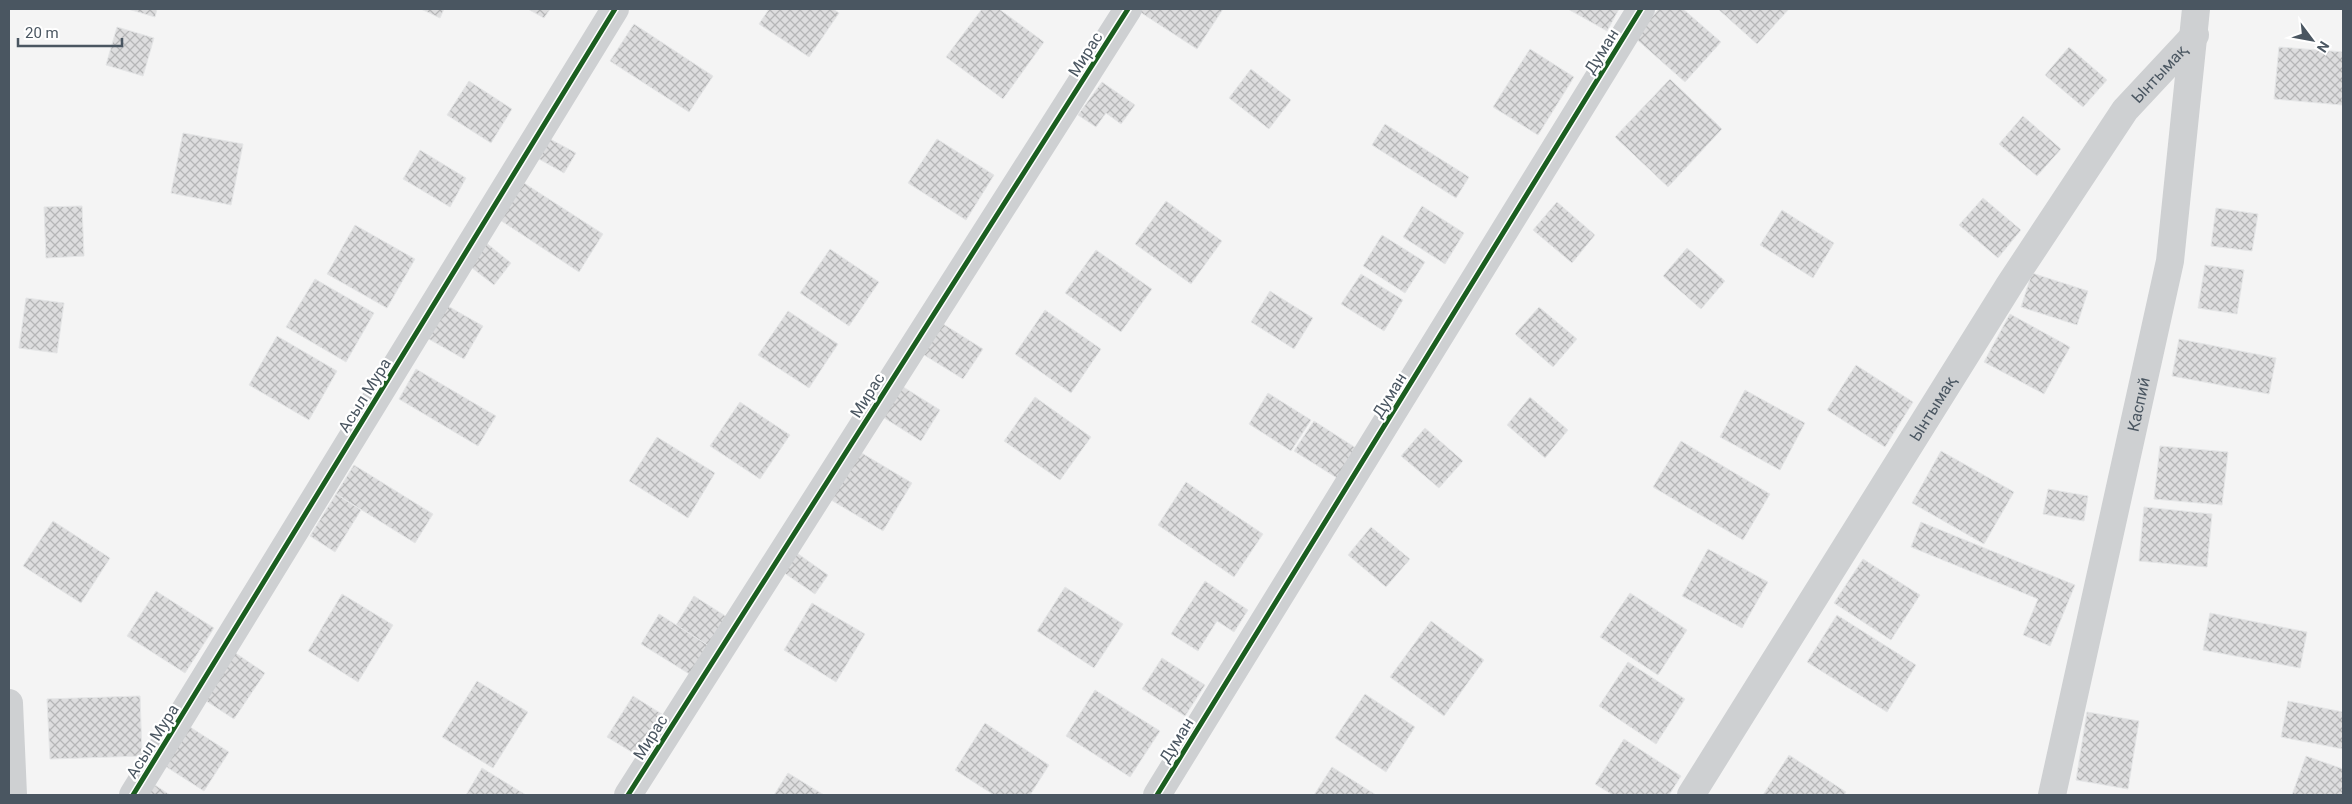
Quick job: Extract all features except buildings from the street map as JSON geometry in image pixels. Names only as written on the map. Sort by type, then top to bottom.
[{"type":"street","name":"Асыл Мура","points":[[133,795],[615,9]]},
{"type":"street","name":"Мирас","points":[[628,795],[1128,9]]},
{"type":"street","name":"Думан","points":[[1157,795],[1642,9]]},
{"type":"street","name":"Ынтымақ","points":[[1691,795],[2010,284],[2119,119],[2196,22]]},
{"type":"street","name":"Каспий","points":[[2052,795],[2170,261],[2196,22]]},
{"type":"street","points":[[9,703],[13,795]]},
{"type":"cycle path","points":[[133,795],[615,9]]},
{"type":"cycle path","points":[[628,795],[1128,9]]},
{"type":"cycle path","points":[[1157,795],[1641,9]]}]
